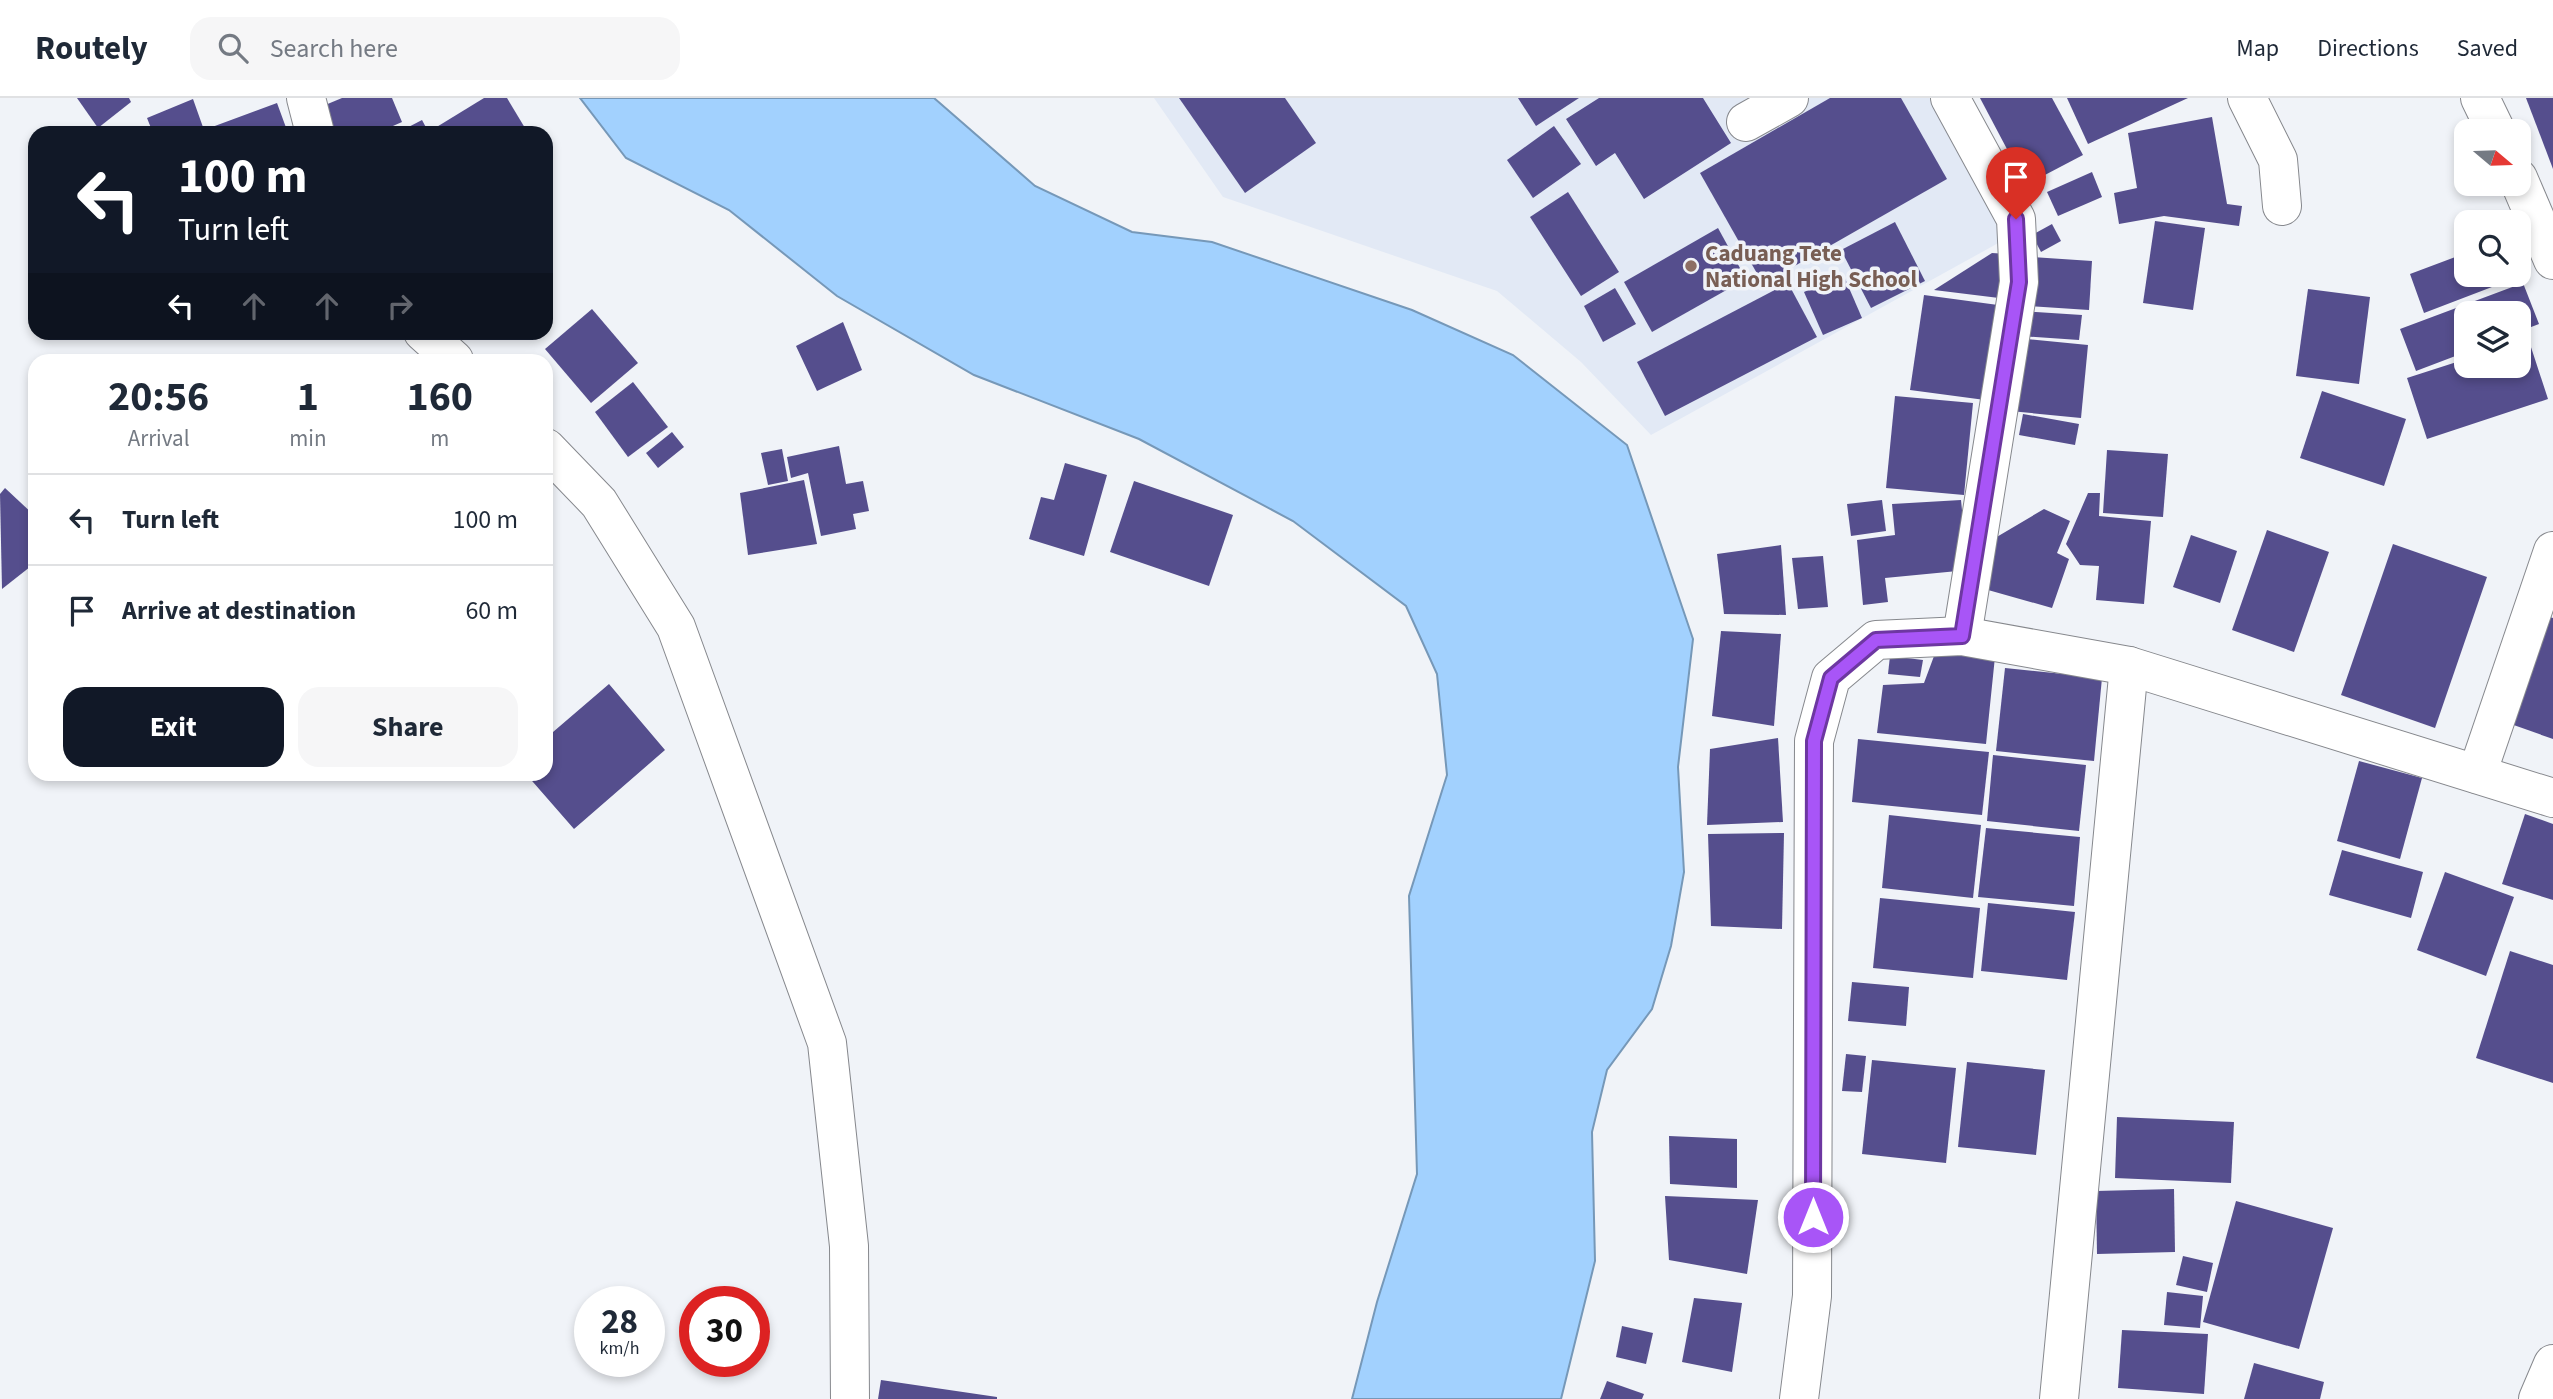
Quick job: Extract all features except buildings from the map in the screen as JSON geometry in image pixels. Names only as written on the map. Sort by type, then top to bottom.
[{"type":"street","points":[[306,98],[313,126]]},
{"type":"street","points":[[1746,122],[1789,98]]},
{"type":"street","points":[[1950,98],[2016,219],[2019,282],[1962,636]]},
{"type":"street","points":[[2247,98],[2277,160],[2282,206]]},
{"type":"street","points":[[2480,98],[2490,119]]},
{"type":"street","points":[[2526,196],[2553,260]]},
{"type":"street","points":[[432,340],[447,354]]},
{"type":"street","points":[[553,455],[599,503],[677,626],[827,1043],[849,1246],[850,1399]]},
{"type":"street","points":[[2477,774],[2553,551]]},
{"type":"street","points":[[1811,1397],[1814,741],[1831,678],[1876,640],[1962,636],[2129,667],[2553,798]]},
{"type":"street","points":[[2059,1399],[2129,667]]},
{"type":"street","points":[[2538,1399],[2553,1364]]},
{"type":"shaded area","name":"Caduang Tete National High School","points":[[1154,98],[1932,98],[1998,213],[2002,241],[1651,435],[1581,362],[1497,291],[1223,197]]},
{"type":"water","points":[[580,98],[934,98],[1035,186],[1132,232],[1212,242],[1412,310],[1513,355],[1627,445],[1693,639],[1678,767],[1684,872],[1671,946],[1652,1009],[1607,1070],[1592,1132],[1595,1261],[1561,1399],[1352,1399],[1377,1302],[1417,1174],[1409,896],[1447,775],[1437,674],[1406,606],[1293,521],[1139,439],[974,375],[837,296],[729,210],[626,158]]},
{"type":"place","name":"Caduang Tete National High School","points":[[1691,266]]},
{"type":"route","points":[[1813,1217],[1814,741],[1831,678],[1876,640],[1962,636],[2019,282],[2016,219]]}]
